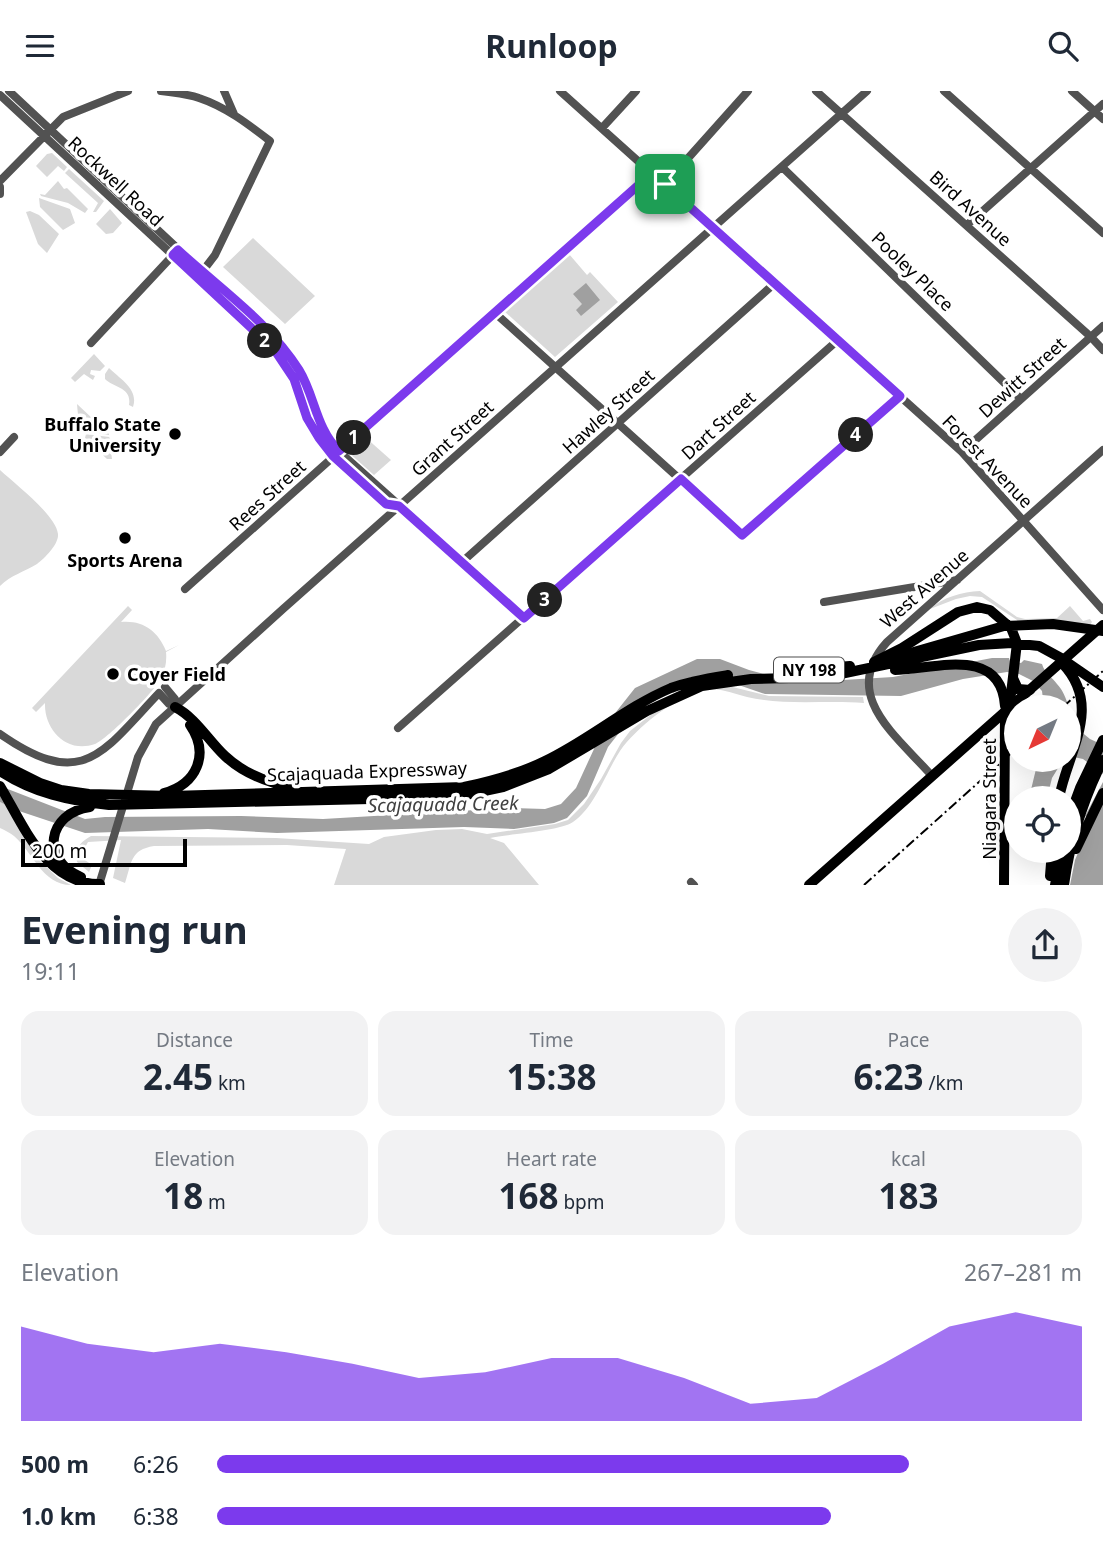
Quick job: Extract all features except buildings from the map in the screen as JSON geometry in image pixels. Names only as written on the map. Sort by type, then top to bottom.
[{"type":"highway","points":[[872,669],[965,609],[977,607],[990,610],[1014,632],[1017,643],[1011,695]]},
{"type":"highway","name":"Scajaquada Expressway","points":[[872,669],[1004,627],[1053,624],[1089,628],[1103,633]]},
{"type":"highway","name":"Scajaquada Expressway","points":[[0,771],[45,793],[80,802],[109,805],[456,797],[503,787],[672,698],[702,686],[751,679],[826,677],[987,644],[1027,644],[1039,646],[1103,687]]},
{"type":"highway","points":[[1051,653],[1068,669],[1083,698],[1083,729],[1063,786]]},
{"type":"highway","points":[[872,669],[898,670],[966,664],[980,667],[995,678],[1004,695]]},
{"type":"highway","points":[[1014,671],[1018,689],[1033,687]]},
{"type":"highway","points":[[175,707],[184,711],[226,757],[245,771],[275,784],[309,792]]},
{"type":"highway","points":[[155,796],[181,786],[199,763],[199,739],[175,707]]},
{"type":"highway","points":[[1081,793],[1103,740]]},
{"type":"highway","points":[[1065,885],[1075,829],[1089,777],[1103,760]]},
{"type":"highway","name":"Scajaquada Expressway","points":[[0,763],[19,774],[61,790],[89,795],[155,796],[464,787],[547,765]]},
{"type":"highway","points":[[0,786],[39,851],[54,870],[74,881],[87,885],[99,884]]},
{"type":"highway","points":[[1065,885],[1078,843],[1103,793]]},
{"type":"highway","points":[[99,884],[72,873],[61,864],[54,848],[57,827],[64,818],[75,810],[109,805]]},
{"type":"highway","points":[[1052,863],[1052,885]]},
{"type":"highway","points":[[1052,885],[1058,863]]},
{"type":"main road","points":[[1024,695],[1103,625]]},
{"type":"main road","points":[[810,885],[1004,712]]},
{"type":"main road","name":"Niagara Street","points":[[1004,772],[1004,885]]},
{"type":"street","name":"Rockwell Road","points":[[9,91],[47,133]]},
{"type":"street","points":[[104,100],[110,91]]},
{"type":"street","points":[[0,181],[70,113],[128,91]]},
{"type":"street","points":[[161,91],[198,97],[235,114],[270,141],[215,255],[202,272]]},
{"type":"street","points":[[198,97],[209,91]]},
{"type":"street","points":[[224,91],[235,114]]},
{"type":"street","name":"Forest Avenue","points":[[560,91],[962,452],[1103,610]]},
{"type":"street","points":[[602,128],[636,91]]},
{"type":"street","points":[[665,184],[748,91]]},
{"type":"street","name":"Bird Avenue","points":[[816,91],[1103,350]]},
{"type":"street","name":"Grant Street","points":[[99,884],[132,775],[148,736],[156,725],[867,91]]},
{"type":"street","points":[[944,91],[1103,233]]},
{"type":"street","points":[[1072,91],[1103,119]]},
{"type":"street","name":"Rockwell Road","points":[[0,95],[47,133],[274,349],[294,379],[307,418],[319,438],[336,454]]},
{"type":"street","points":[[967,225],[1103,104]]},
{"type":"street","name":"Pooley Place","points":[[782,167],[1021,399]]},
{"type":"street","name":"Rees Street","points":[[185,589],[652,173]]},
{"type":"street","points":[[0,187],[0,194]]},
{"type":"street","name":"Rockwell Road","points":[[176,253],[221,287],[280,344],[308,387],[314,410],[336,454]]},
{"type":"street","points":[[91,343],[176,253]]},
{"type":"street","name":"Hawley Street","points":[[462,562],[775,283]]},
{"type":"street","points":[[495,313],[742,535],[900,396]]},
{"type":"street","name":"Dewitt Street","points":[[962,452],[1103,326]]},
{"type":"street","name":"Dart Street","points":[[398,728],[838,340]]},
{"type":"street","points":[[0,452],[13,437]]},
{"type":"street","name":"West Avenue","points":[[872,669],[870,666],[887,642],[1103,450]]},
{"type":"street","points":[[336,454],[399,506],[524,618]]},
{"type":"street","points":[[824,602],[957,580]]},
{"type":"street","points":[[872,669],[870,696],[881,717],[932,776]]},
{"type":"street","points":[[0,734],[42,757],[64,764],[87,760],[108,748],[162,690],[169,704],[175,707]]},
{"type":"shaded area","points":[[52,153],[67,167],[64,171],[58,166],[47,177],[36,166],[47,154]]},
{"type":"shaded area","points":[[69,169],[104,201],[96,212],[93,212],[98,203],[65,173]]},
{"type":"shaded area","points":[[58,181],[88,209],[85,213],[68,203],[41,196],[40,194],[45,195]]},
{"type":"shaded area","points":[[39,198],[70,209],[75,223],[63,230],[40,207]]},
{"type":"shaded area","points":[[110,209],[122,223],[113,233],[106,234],[96,224]]},
{"type":"shaded area","points":[[26,212],[39,215],[59,234],[47,253],[38,244]]},
{"type":"shaded area","points":[[253,238],[315,296],[285,324],[223,267]]},
{"type":"shaded area","points":[[569,254],[587,275],[590,272],[618,302],[555,357],[504,311]]},
{"type":"shaded area","points":[[586,283],[600,300],[581,316],[576,310],[582,304],[573,294]]},
{"type":"shaded area","points":[[94,354],[105,366],[100,371],[91,370],[90,374],[95,376],[93,380],[84,374],[75,382],[71,378]]},
{"type":"shaded area","points":[[109,368],[131,390],[133,407],[129,405],[125,391],[105,379]]},
{"type":"shaded area","points":[[77,404],[109,435],[84,428],[79,420]]},
{"type":"shaded area","points":[[86,434],[109,437],[112,459],[107,459],[85,438]]},
{"type":"shaded area","points":[[365,437],[391,460],[374,475],[348,452]]},
{"type":"shaded area","points":[[0,470],[43,509],[56,526],[58,538],[40,561],[0,586]]},
{"type":"shaded area","points":[[980,591],[1017,617],[1057,618],[1070,606],[1083,621],[1090,619],[1092,622],[1090,625],[1017,620],[982,597],[970,596],[930,609],[953,596]]},
{"type":"shaded area","name":"Coyer Field","points":[[128,606],[132,610],[121,622],[136,623],[149,628],[166,651],[179,645],[166,652],[165,669],[157,685],[110,733],[95,744],[84,746],[66,742],[48,722],[45,703],[36,712],[32,708]]},
{"type":"shaded area","points":[[992,658],[1009,658],[1010,661],[1021,663],[1024,660],[1042,664],[1064,695],[1042,695],[1033,681],[1007,672],[963,679],[901,696],[765,694],[724,680],[691,677],[633,715],[608,747],[587,796],[567,818],[554,823],[514,829],[464,827],[277,833],[208,829],[85,833],[0,802],[0,786],[85,819],[241,816],[323,819],[512,808],[545,809],[561,804],[576,788],[597,736],[635,688],[697,659],[720,659],[779,678],[843,680],[893,677]]},
{"type":"shaded area","points":[[712,682],[769,696],[863,697],[864,703],[761,700],[712,689],[679,700],[656,715],[627,742],[588,808],[573,822],[546,830],[490,838],[504,843],[539,885],[334,885],[346,849],[287,845],[154,846],[136,854],[125,883],[113,878],[121,840],[88,842],[82,858],[92,865],[89,872],[77,862],[76,853],[79,846],[91,836],[276,838],[369,844],[384,837],[436,830],[462,829],[487,834],[555,824],[568,820],[584,804],[630,731],[662,706]]},
{"type":"shaded area","points":[[1082,732],[1103,745],[1103,774],[1083,759]]},
{"type":"shaded area","points":[[1035,772],[1056,772],[1050,786],[1032,786]]},
{"type":"shaded area","points":[[1103,782],[1103,885],[1070,885],[1074,863],[1081,863],[1081,846],[1092,820],[1085,816]]},
{"type":"shaded area","points":[[0,802],[6,804],[40,861],[58,878],[71,885],[61,884],[45,874],[21,843],[0,828]]},
{"type":"railway","points":[[1076,695],[1103,671]]},
{"type":"railway","points":[[864,885],[1004,760]]},
{"type":"place","name":"Buffalo State University","points":[[175,434]]},
{"type":"place","name":"Sports Arena","points":[[125,538]]},
{"type":"place","name":"Coyer Field","points":[[113,674]]},
{"type":"route","points":[[652,173],[665,184],[900,396],[742,535],[681,479],[524,618],[399,506],[386,504],[333,456],[307,418],[294,379],[284,361],[173,255],[178,250],[280,344],[299,370],[325,433],[339,451],[652,173]]},
{"type":"water label","name":"Scajaquada Creek","points":[[443,804]]}]
